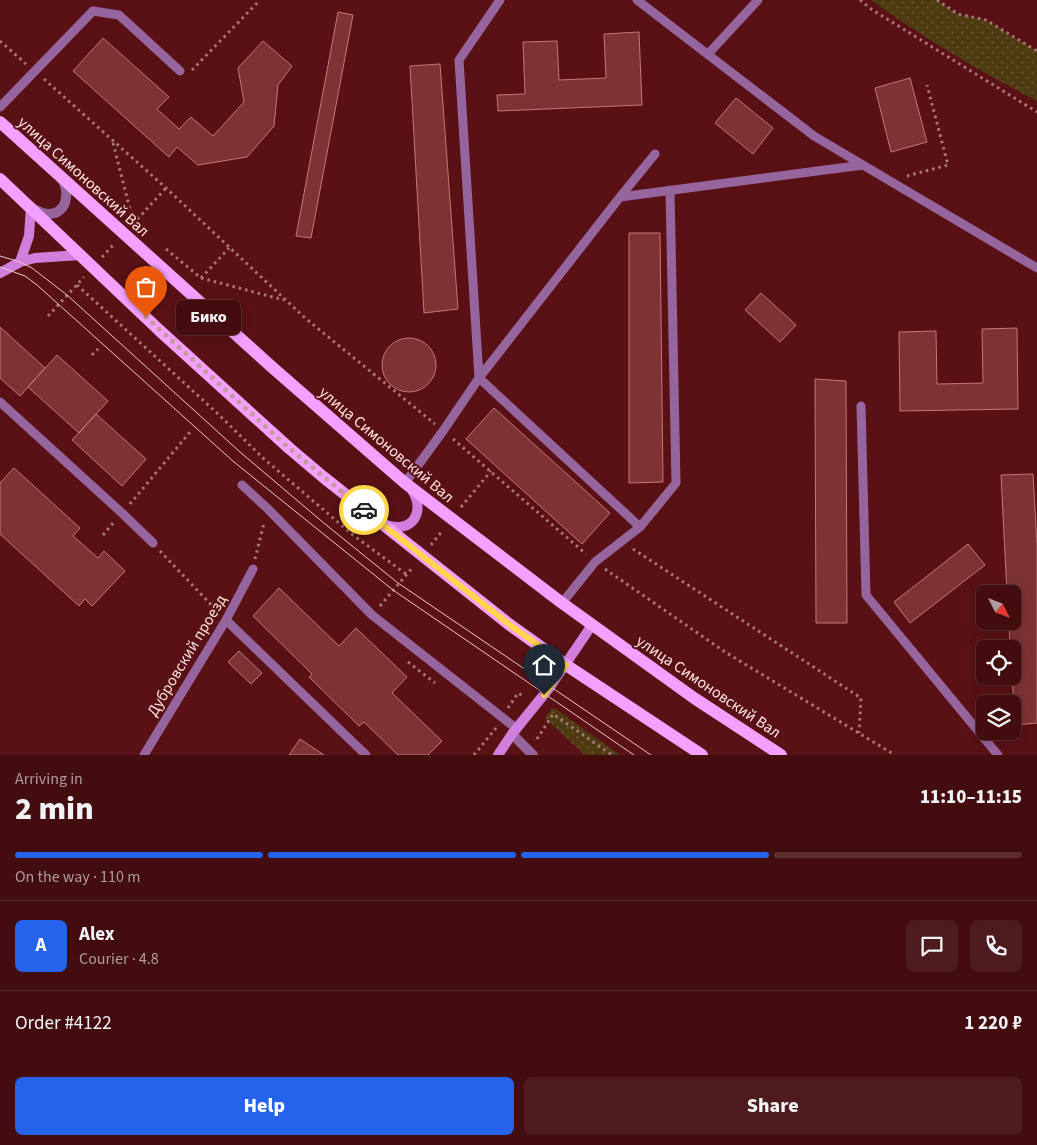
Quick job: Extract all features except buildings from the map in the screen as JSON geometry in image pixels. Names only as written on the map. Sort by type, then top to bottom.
[{"type":"main road","name":"улица Симоновский Вал","points":[[0,122],[407,485],[592,625],[694,698],[781,755]]},
{"type":"main road","points":[[0,179],[289,448],[380,523],[510,625],[566,665],[702,755]]},
{"type":"street","points":[[20,262],[29,236],[31,207],[47,215],[55,213],[62,208],[66,201],[68,193],[60,176]]},
{"type":"street","points":[[0,273],[20,262],[35,258],[80,255]]},
{"type":"street","points":[[380,523],[394,528],[404,527],[412,522],[418,508],[417,498],[407,485]]},
{"type":"street","points":[[498,755],[566,665],[592,625]]},
{"type":"street","points":[[515,732],[533,755]]},
{"type":"lane","points":[[500,0],[459,60],[479,378],[640,526]]},
{"type":"lane","points":[[637,0],[814,136],[1037,268]]},
{"type":"lane","points":[[708,54],[758,0]]},
{"type":"lane","points":[[0,107],[92,11],[119,15],[180,71]]},
{"type":"lane","points":[[407,485],[479,378],[655,154]]},
{"type":"lane","points":[[620,197],[863,165]]},
{"type":"lane","points":[[562,603],[595,562],[640,526],[676,483],[670,190]]},
{"type":"lane","points":[[0,402],[122,513],[153,544]]},
{"type":"lane","points":[[861,406],[866,595],[998,755]]},
{"type":"lane","points":[[242,486],[267,508],[372,615],[515,732]]},
{"type":"lane","name":"Дубровский проезд","points":[[144,755],[226,620],[253,569]]},
{"type":"lane","points":[[226,620],[365,755]]},
{"type":"path","points":[[180,71],[191,71],[260,0]]},
{"type":"path","points":[[860,0],[1037,112]]},
{"type":"path","points":[[937,0],[958,14],[986,20],[1037,51]]},
{"type":"path","points":[[0,41],[166,188],[285,300],[443,431],[595,562],[725,652],[895,755]]},
{"type":"path","points":[[890,180],[948,165],[927,85]]},
{"type":"path","points":[[113,142],[134,223],[141,229]]},
{"type":"path","points":[[48,316],[166,188]]},
{"type":"path","points":[[164,247],[201,278],[285,300]]},
{"type":"path","points":[[201,278],[230,248]]},
{"type":"path","points":[[77,285],[217,413],[263,458],[353,535],[406,574]]},
{"type":"path","points":[[92,355],[98,349]]},
{"type":"path","points":[[122,513],[190,432]]},
{"type":"path","points":[[253,569],[267,508]]},
{"type":"path","points":[[103,535],[108,530]]},
{"type":"path","points":[[622,541],[860,698],[859,733]]},
{"type":"path","points":[[153,544],[226,620]]},
{"type":"path","points":[[518,693],[523,696]]},
{"type":"path","points":[[546,711],[612,755]]},
{"type":"path","points":[[537,738],[553,714]]},
{"type":"shaded area","points":[[871,0],[937,0],[958,14],[986,20],[1037,51],[1037,101],[952,54]]},
{"type":"shaded area","points":[[552,708],[620,755],[585,755],[545,718]]},
{"type":"tram line","points":[[0,256],[32,268],[67,295],[240,452],[398,583],[651,755]]},
{"type":"tram line","points":[[0,267],[25,276],[37,285],[234,462],[393,590],[634,755]]},
{"type":"way so far","points":[[146,317],[289,448],[364,510]]},
{"type":"place","name":"Бико","points":[[146,317]]},
{"type":"route","points":[[364,510],[510,625],[566,665],[544,695]]}]
